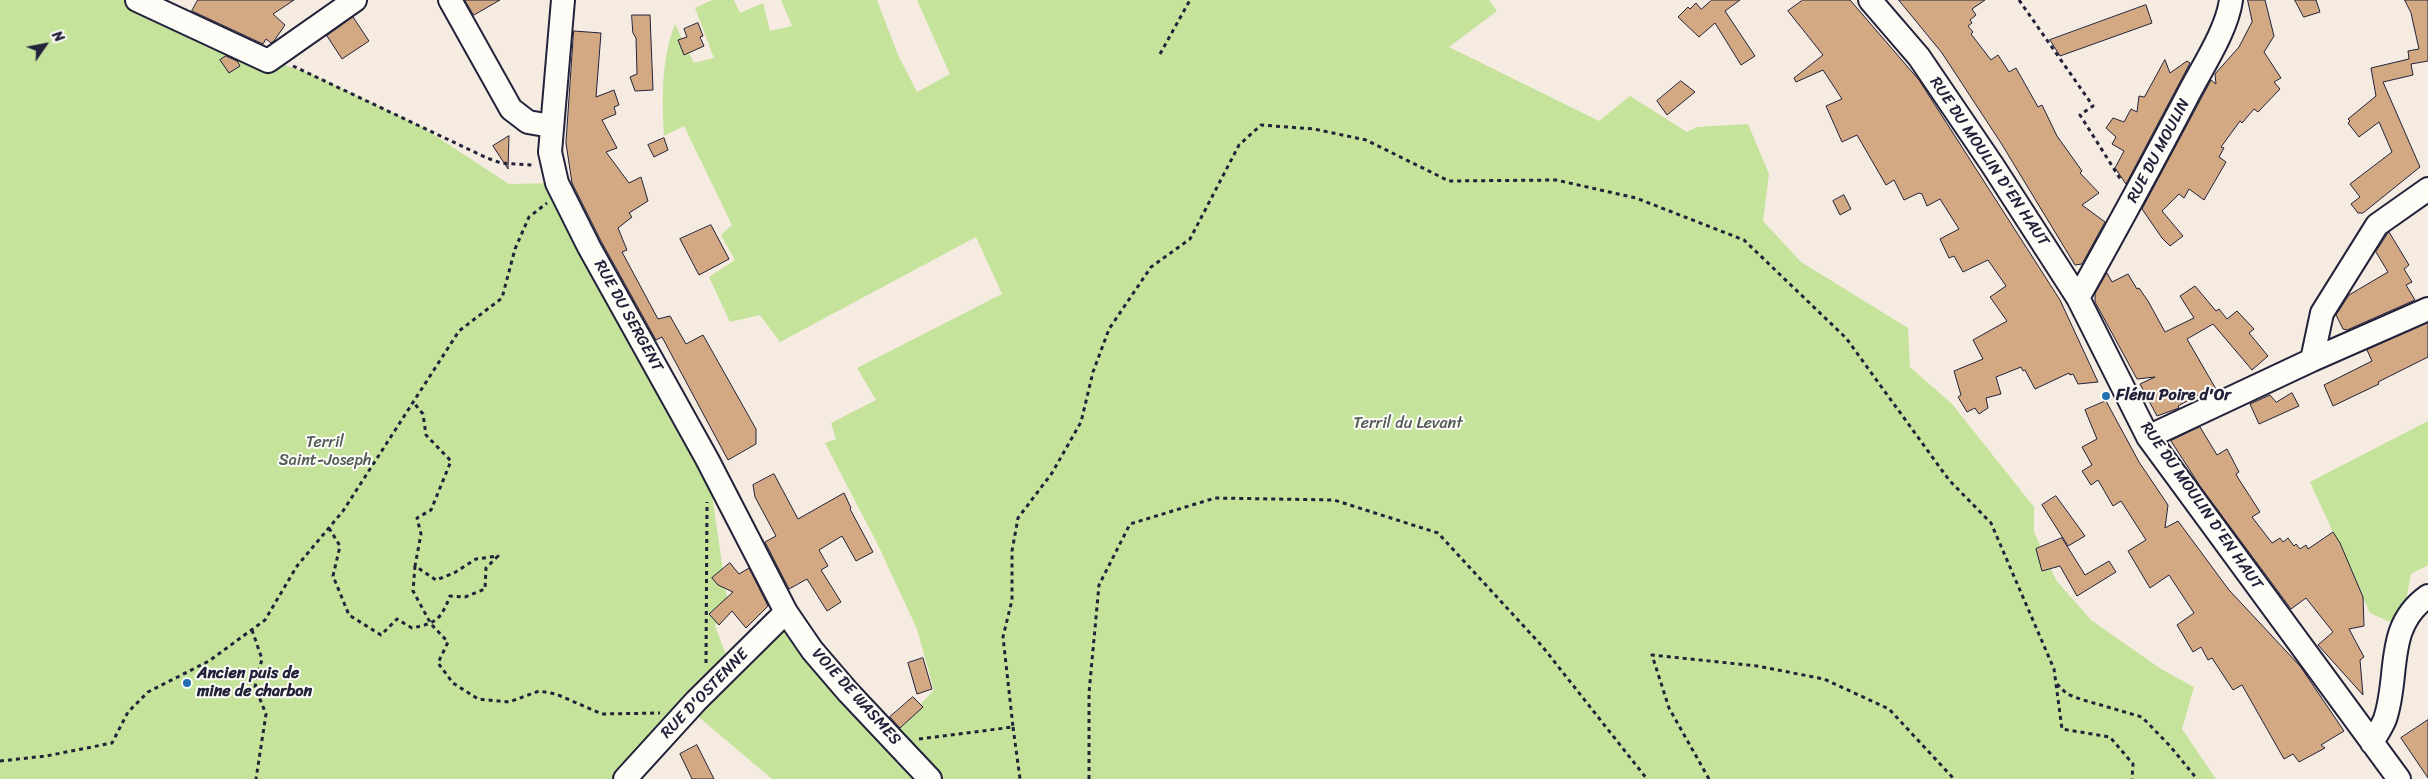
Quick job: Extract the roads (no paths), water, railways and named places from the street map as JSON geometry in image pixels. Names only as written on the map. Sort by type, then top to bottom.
[{"type":"street","points":[[137,0],[268,61],[356,0]]},
{"type":"street","points":[[450,0],[510,109],[528,122],[551,126]]},
{"type":"street","name":"RUE DU SERGENT","points":[[563,0],[551,126],[550,152],[552,166],[562,193],[589,247],[702,451],[786,612]]},
{"type":"street","name":"RUE DU MOULIN D'EN HAUT","points":[[1870,0],[1919,57],[1993,166],[2078,298],[2148,436],[2399,779]]},
{"type":"street","name":"RUE DU MOULIN","points":[[2078,298],[2133,200],[2206,61],[2229,13],[2231,0]]},
{"type":"street","points":[[2312,360],[2322,313],[2377,225],[2428,189]]},
{"type":"street","points":[[2148,436],[2428,309]]},
{"type":"street","points":[[2372,743],[2385,719],[2400,626],[2416,605],[2428,596]]},
{"type":"street","name":"RUE D'OSTENNE","points":[[625,779],[702,696],[786,612]]},
{"type":"street","name":"VOIE DE WASMES","points":[[786,612],[812,650],[848,692],[930,779]]},
{"type":"place","name":"Flénu Poire d'Or","points":[[2106,396]]},
{"type":"place","name":"Ancien puis de mine de charbon","points":[[187,683]]},
{"type":"park label","name":"Terril du Levant","points":[[1408,424]]},
{"type":"park label","name":"Terril Saint-Joseph","points":[[325,452]]}]
